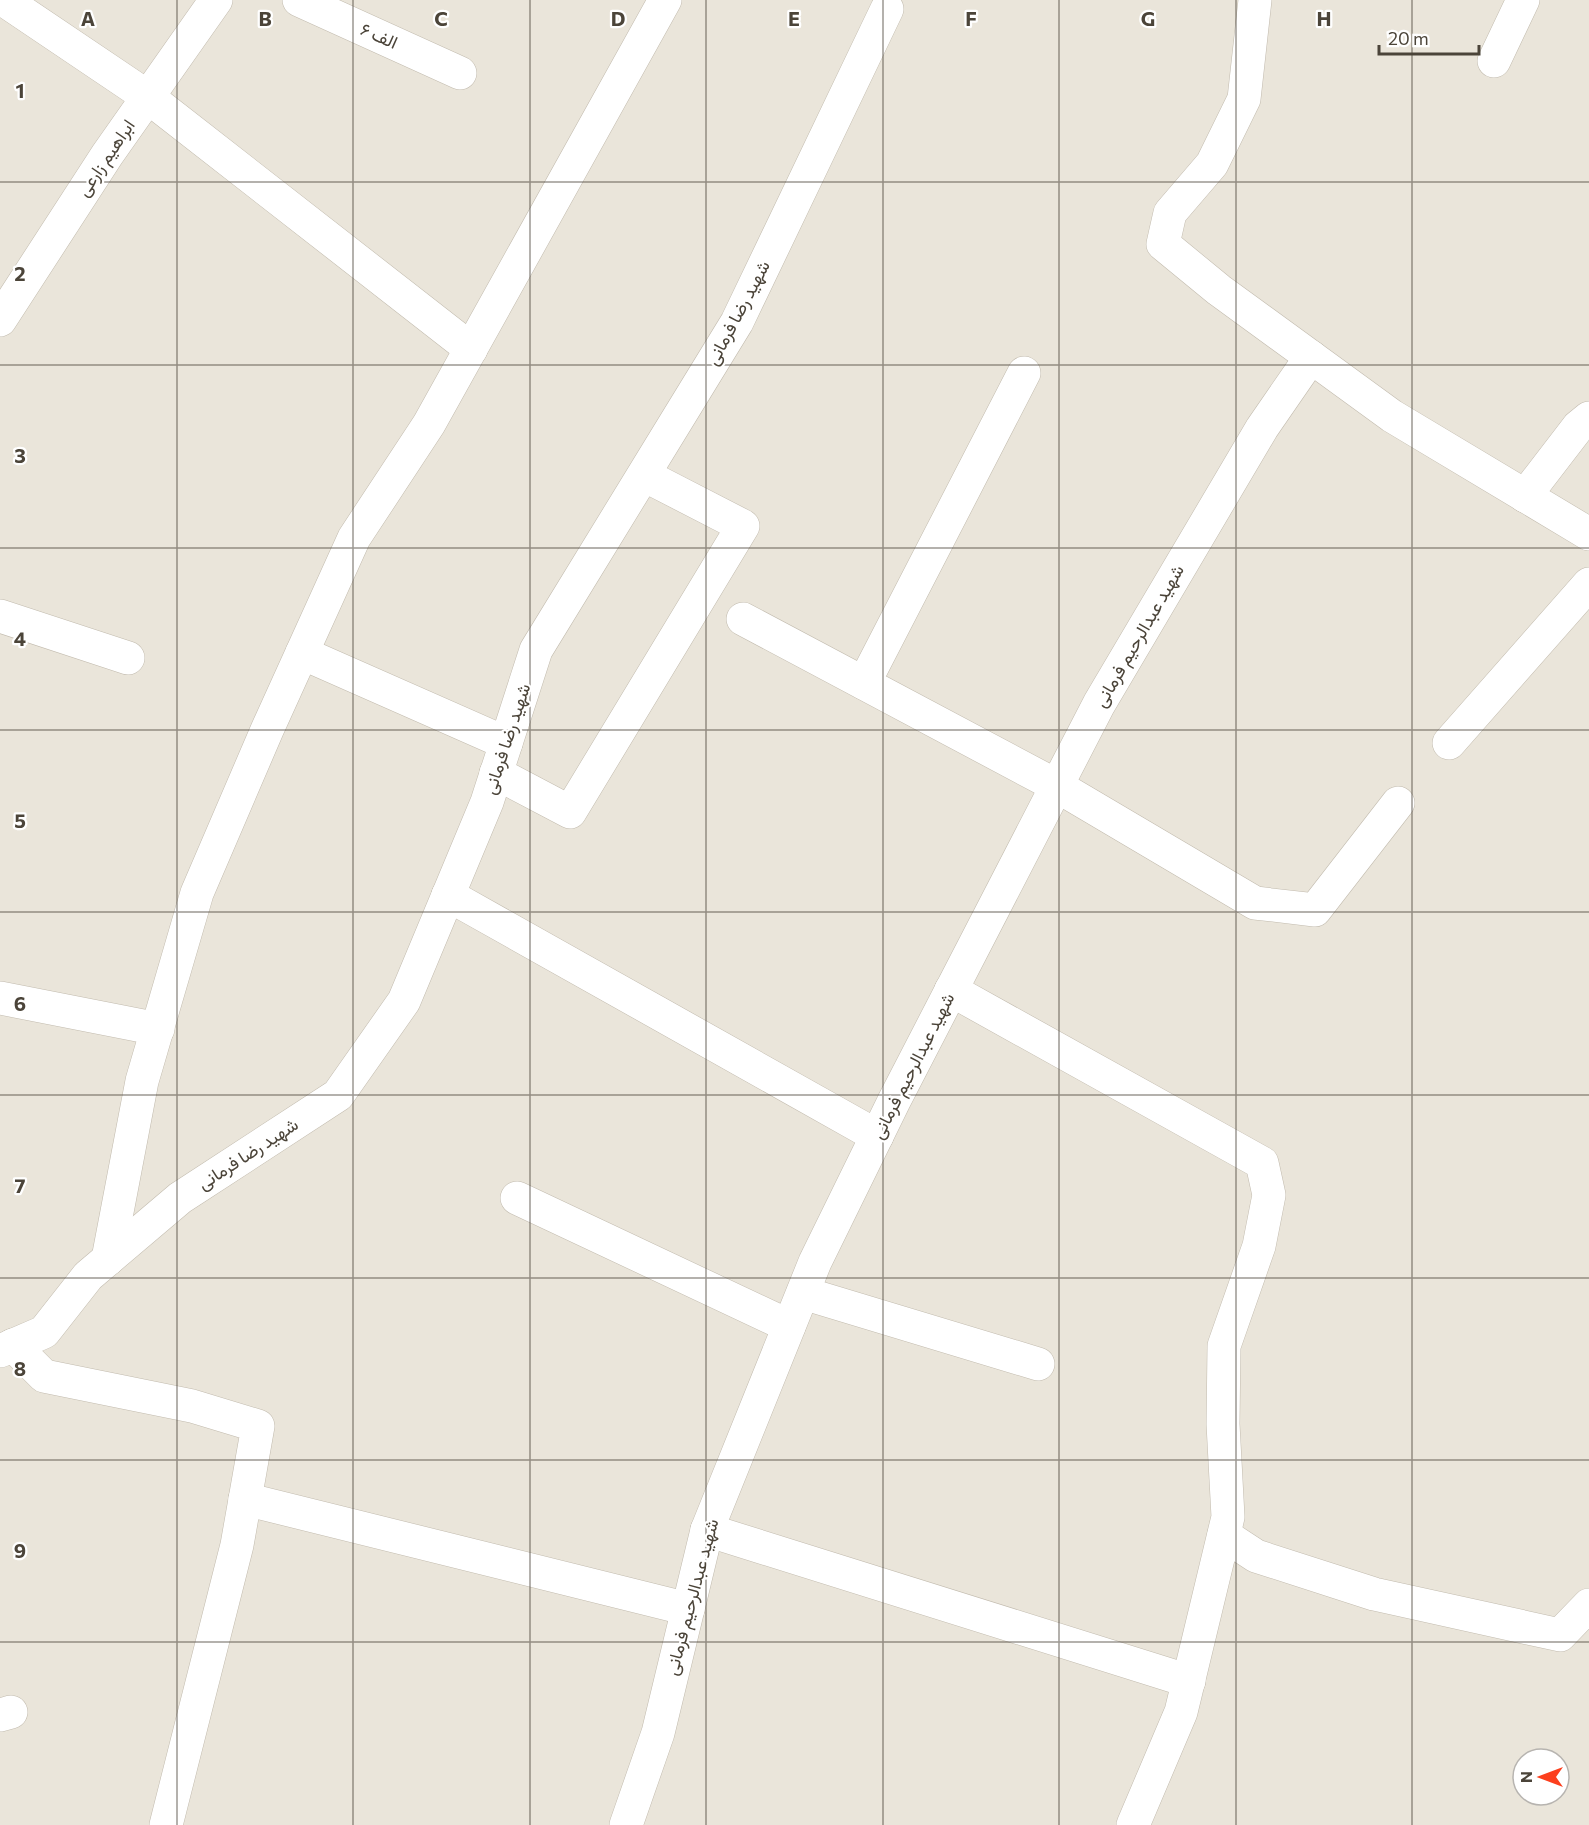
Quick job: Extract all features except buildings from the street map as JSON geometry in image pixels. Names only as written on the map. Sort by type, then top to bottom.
[{"type":"street","points":[[4,0],[148,97],[471,349]]},
{"type":"street","name":"ابراهیم زارعی","points":[[0,320],[148,97],[216,0]]},
{"type":"street","name":"۶ الف","points":[[299,0],[460,73]]},
{"type":"street","points":[[108,1259],[142,1082],[197,893],[302,653],[354,538],[429,424],[665,0]]},
{"type":"street","points":[[1256,0],[1244,99],[1212,164],[1170,213],[1163,244],[1219,290],[1392,416],[1589,534]]},
{"type":"street","points":[[1494,60],[1523,0]]},
{"type":"street","name":"شهید رضا فرمانی","points":[[6,1348],[44,1332],[88,1276],[180,1198],[338,1095],[404,1001],[501,758],[536,650],[737,322],[887,9]]},
{"type":"street","name":"شهید عبدالرحیم فرمانی","points":[[626,1825],[658,1733],[707,1530],[815,1262],[951,990],[1099,704],[1262,428],[1311,357]]},
{"type":"street","points":[[864,683],[1024,373]]},
{"type":"street","points":[[1525,496],[1578,428],[1589,418]]},
{"type":"street","points":[[302,653],[501,758],[570,813],[743,526],[644,475]]},
{"type":"street","points":[[1449,743],[1589,584]]},
{"type":"street","points":[[0,616],[128,658]]},
{"type":"street","points":[[743,618],[1057,786],[1255,903],[1315,910],[1398,803]]},
{"type":"street","points":[[448,895],[877,1136]]},
{"type":"street","points":[[951,990],[1262,1163],[1269,1195],[1259,1246],[1224,1346],[1223,1424],[1228,1517],[1181,1712],[1133,1825]]},
{"type":"street","points":[[0,998],[158,1029]]},
{"type":"street","points":[[517,1198],[789,1326]]},
{"type":"street","points":[[802,1293],[1038,1364]]},
{"type":"street","points":[[6,1348],[44,1376],[192,1406],[258,1426],[237,1545],[166,1825]]},
{"type":"street","points":[[245,1499],[688,1609]]},
{"type":"street","points":[[707,1530],[1189,1681]]},
{"type":"street","points":[[1224,1535],[1256,1556],[1374,1594],[1560,1635],[1589,1605]]},
{"type":"shaded area","points":[[0,0],[1589,0],[1589,1825],[0,1825]]}]
